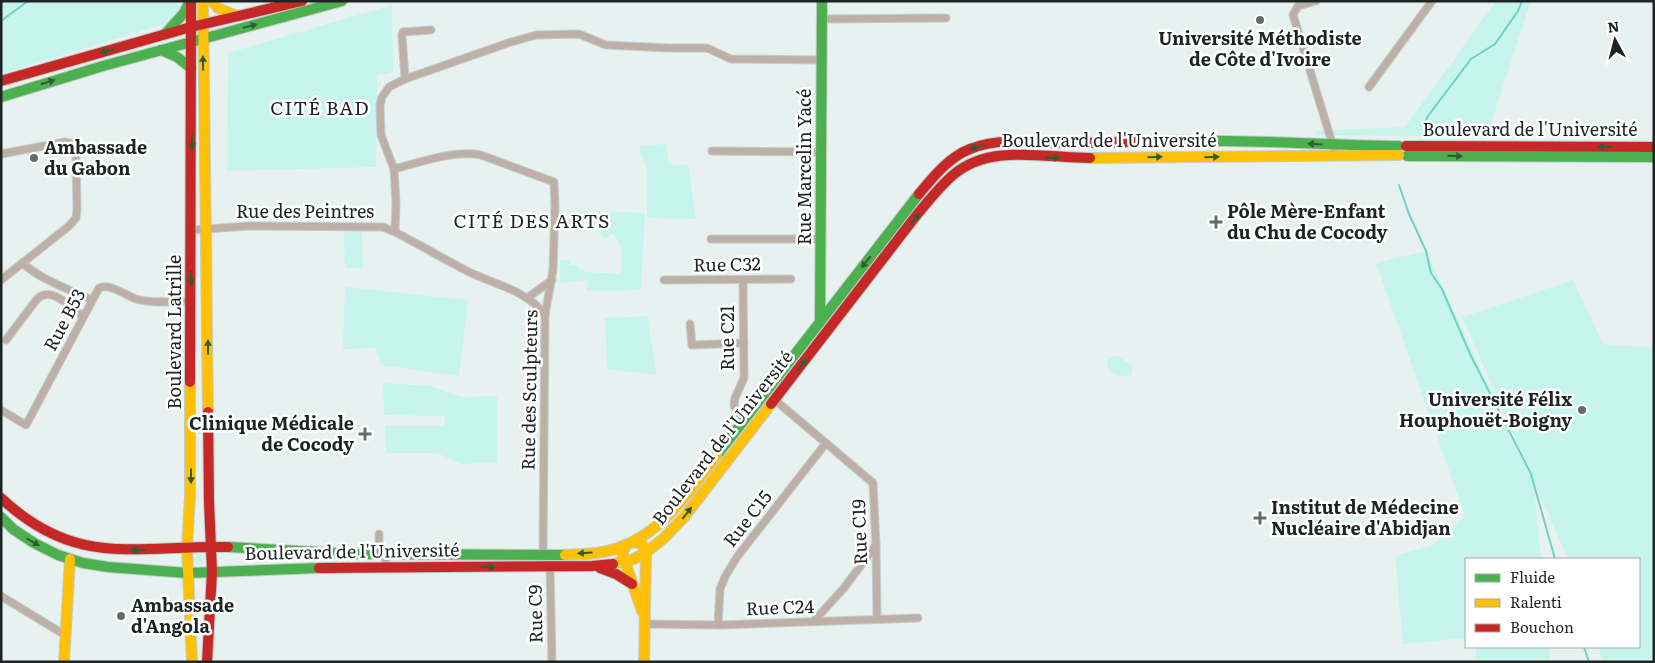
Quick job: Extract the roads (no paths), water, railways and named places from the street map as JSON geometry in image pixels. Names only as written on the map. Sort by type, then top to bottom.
[{"type":"street","name":"Boulevard Latrille","points":[[190,1],[192,230],[190,496],[187,572],[192,662]]},
{"type":"street","points":[[164,35],[184,13],[190,1]]},
{"type":"street","name":"Boulevard Latrille","points":[[203,1],[209,502],[212,572],[207,662]]},
{"type":"street","points":[[212,1],[218,8],[236,16]]},
{"type":"street","points":[[1,81],[164,35],[302,1]]},
{"type":"street","points":[[1,97],[102,66],[342,1]]},
{"type":"street","name":"Rue Marcelin Yacé","points":[[820,322],[822,1]]},
{"type":"street","points":[[1316,1],[1298,6],[1293,15],[1334,145],[1334,156]]},
{"type":"street","points":[[1369,87],[1432,1]]},
{"type":"street","points":[[822,19],[946,18]]},
{"type":"street","points":[[405,79],[403,32],[431,30]]},
{"type":"street","points":[[395,232],[394,168],[381,135],[380,105],[382,97],[390,87],[405,79],[536,35],[579,34],[603,44],[623,46],[707,48],[731,59],[822,60]]},
{"type":"street","points":[[161,50],[174,54],[191,68]]},
{"type":"street","points":[[192,93],[204,93]]},
{"type":"street","name":"Boulevard de l'Université","points":[[1,498],[22,517],[42,529],[64,539],[111,550],[211,547],[542,555],[589,554],[608,550],[644,537],[654,530],[676,508],[925,187],[947,164],[970,149],[994,142],[1085,143],[1183,140],[1272,141],[1400,151]]},
{"type":"street","points":[[1,154],[65,142],[73,144],[76,156],[77,209],[76,218],[70,226],[1,280]]},
{"type":"street","points":[[1085,143],[1085,158]]},
{"type":"street","name":"Boulevard de l'Université","points":[[1,517],[34,543],[70,559],[108,567],[212,572],[376,567],[592,566],[626,562],[646,554],[670,534],[686,516],[933,195],[965,167],[985,158],[1011,155],[1085,158],[1334,156],[1400,151],[1654,147]]},
{"type":"street","points":[[712,151],[822,152]]},
{"type":"street","name":"Boulevard de l'Université","points":[[1438,151],[1585,158],[1654,157]]},
{"type":"street","name":"Rue des Sculpteurs","points":[[394,168],[469,153],[481,155],[554,182],[552,279],[544,315],[542,555]]},
{"type":"street","name":"Rue des Peintres","points":[[192,230],[249,226],[382,228],[395,232],[470,272],[527,298],[539,307],[544,315]]},
{"type":"street","points":[[711,239],[821,239]]},
{"type":"street","points":[[22,263],[43,277],[92,300]]},
{"type":"street","points":[[527,298],[552,279]]},
{"type":"street","name":"Rue C32","points":[[664,280],[791,279]]},
{"type":"street","name":"Rue C21","points":[[743,280],[744,378],[734,405],[736,411],[746,419]]},
{"type":"street","name":"Rue B53","points":[[1,410],[26,425],[99,288],[103,286],[137,299],[151,301],[191,301]]},
{"type":"street","points":[[6,340],[42,295],[54,295],[83,316]]},
{"type":"street","points":[[820,322],[829,329]]},
{"type":"street","points":[[690,324],[692,346],[744,343]]},
{"type":"street","name":"Rue C19","points":[[775,400],[873,482],[877,619]]},
{"type":"street","name":"Rue C15","points":[[718,625],[720,590],[726,575],[737,557],[826,443]]},
{"type":"street","points":[[376,567],[380,552],[379,534]]},
{"type":"street","points":[[644,620],[623,554],[630,543],[642,544],[646,554],[644,662]]},
{"type":"street","points":[[814,621],[844,588],[876,545]]},
{"type":"street","points":[[380,552],[386,567]]},
{"type":"street","points":[[64,662],[70,559]]},
{"type":"street","name":"Rue C9","points":[[550,566],[552,662]]},
{"type":"street","points":[[592,566],[611,572],[632,584]]},
{"type":"street","points":[[1,596],[65,635]]},
{"type":"street","name":"Rue C24","points":[[644,620],[718,625],[918,618]]},
{"type":"waterway","points":[[1,21],[28,1]]},
{"type":"waterway","points":[[1424,124],[1471,59],[1495,44],[1518,11],[1522,1]]},
{"type":"waterway","points":[[1399,185],[1409,214],[1426,251],[1431,273],[1442,289],[1470,354],[1531,474],[1555,558]]},
{"type":"waterway","points":[[1584,648],[1589,662]]},
{"type":"place","name":"Université Méthodiste de Côte d'Ivoire","points":[[1260,20]]},
{"type":"place","name":"Ambassade du Gabon","points":[[34,158]]},
{"type":"place","name":"Pôle Mère-Enfant du Chu de Cocody","points":[[1216,222]]},
{"type":"place","name":"Université Félix Houphouët-Boigny","points":[[1582,410]]},
{"type":"place","name":"Clinique Médicale de Cocody","points":[[365,434]]},
{"type":"place","name":"Institut de Médecine Nucléaire d'Abidjan","points":[[1260,518]]},
{"type":"place","name":"Ambassade d'Angola","points":[[121,616]]},
{"type":"district","name":"CITÉ BAD","points":[[320,108]]},
{"type":"district","name":"CITÉ DES ARTS","points":[[532,221]]}]
